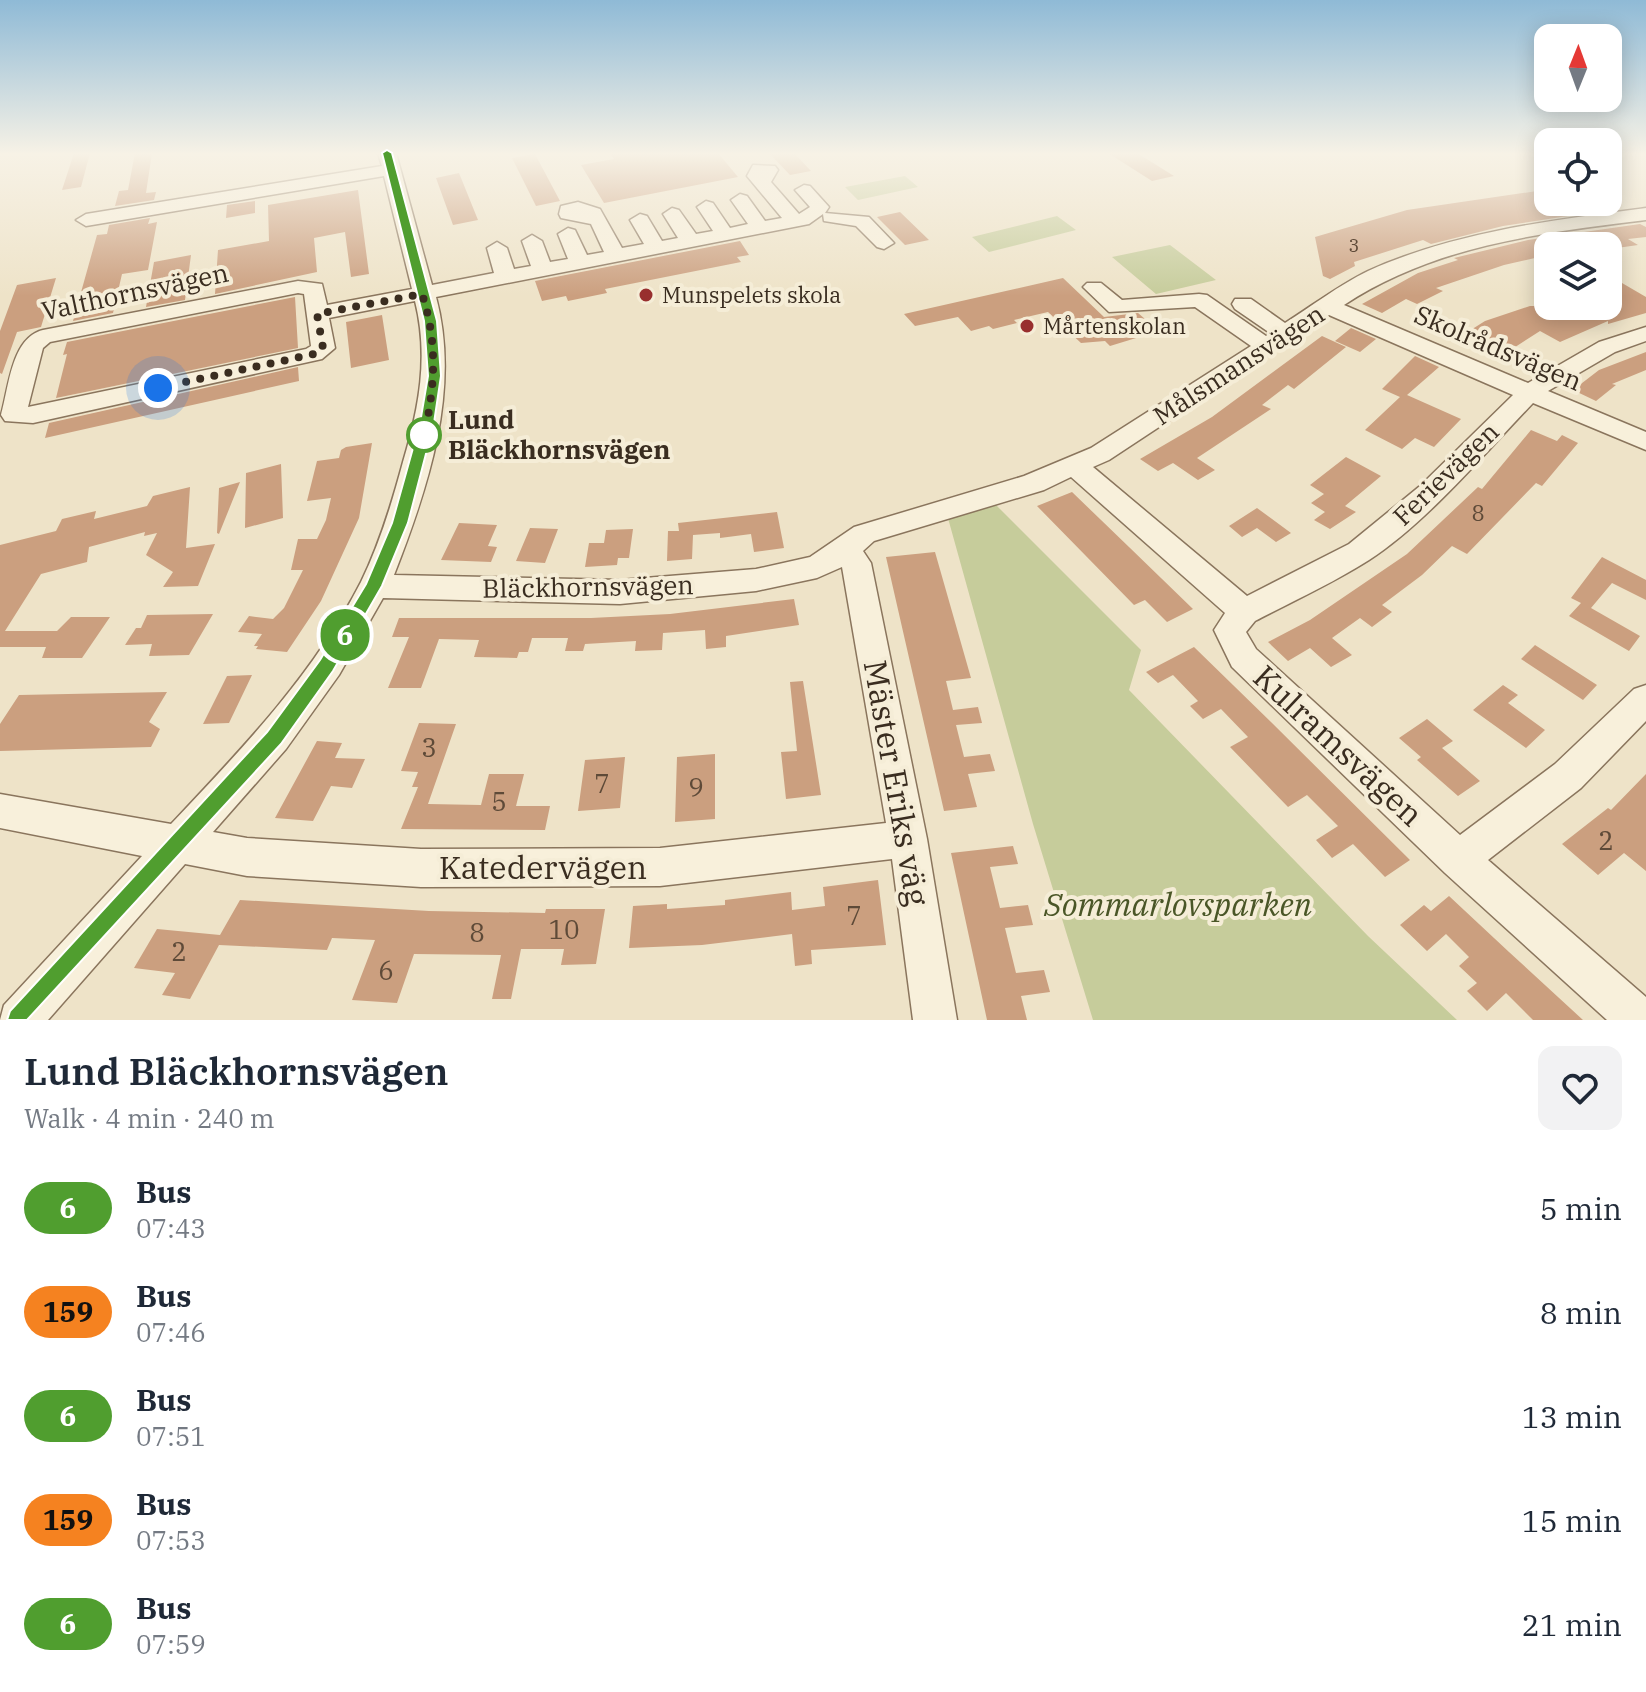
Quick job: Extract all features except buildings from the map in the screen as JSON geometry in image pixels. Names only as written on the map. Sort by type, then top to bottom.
[{"type":"street","points":[[86,220],[187,201]]},
{"type":"street","points":[[19,1020],[274,738],[327,665],[374,586],[400,523],[427,423],[435,376],[431,321],[398,201]]},
{"type":"street","points":[[740,201],[759,226]]},
{"type":"street","points":[[782,201],[801,218]]},
{"type":"street","points":[[317,314],[801,218],[820,207],[814,201]]},
{"type":"street","points":[[1623,201],[1646,214]]},
{"type":"street","points":[[706,207],[724,233]]},
{"type":"street","points":[[672,214],[690,240]]},
{"type":"street","name":"Målsmansvägen","points":[[844,550],[864,534],[989,498],[1075,466],[1136,433],[1372,277],[1445,248],[1513,234],[1646,214]]},
{"type":"street","points":[[831,217],[862,221],[884,243]]},
{"type":"street","points":[[598,219],[615,255]]},
{"type":"street","points":[[640,220],[656,247]]},
{"type":"street","points":[[568,234],[580,262]]},
{"type":"street","points":[[532,241],[543,270]]},
{"type":"street","points":[[497,248],[506,277]]},
{"type":"street","name":"Valthornsvägen","points":[[303,287],[314,289],[317,314],[323,348],[314,354],[33,415],[14,415],[32,345],[43,337],[303,287]]},
{"type":"street","points":[[1094,287],[1117,307],[1199,300],[1275,339]]},
{"type":"street","points":[[1243,304],[1275,339]]},
{"type":"street","name":"Skolrådsvägen","points":[[1327,306],[1646,442]]},
{"type":"street","name":"Ferievägen","points":[[1244,612],[1359,552],[1430,493],[1531,391],[1607,347],[1646,334]]},
{"type":"street","points":[[1075,466],[1244,612]]},
{"type":"street","name":"Bläckhornsvägen","points":[[374,586],[564,592],[690,588],[802,571],[817,567],[844,550]]},
{"type":"street","name":"Mäster Eriks väg","points":[[844,550],[856,563],[908,839],[935,1020]]},
{"type":"street","name":"Kulramsvägen","points":[[1244,612],[1230,630],[1244,658],[1459,860],[1639,1020]]},
{"type":"street","points":[[1459,860],[1568,776],[1646,699]]},
{"type":"street","name":"Katedervägen","points":[[0,811],[247,857],[302,863],[539,870],[660,867],[908,839]]},
{"type":"green space","points":[[1057,216],[1076,230],[989,252],[972,237]]},
{"type":"green space","points":[[1170,245],[1216,280],[1156,294],[1112,257]]},
{"type":"green space","name":"Sommarlovsparken","points":[[989,498],[1141,650],[1129,690],[1368,936],[1457,1020],[1093,1020],[1033,824],[946,511]]},
{"type":"bus line","name":"6","points":[[19,1020],[274,738],[327,665],[374,586],[400,523],[427,423],[435,376],[431,321],[398,201]]},
{"type":"place","name":"Munspelets skola","points":[[646,295]]},
{"type":"place","name":"Mårtenskolan","points":[[1027,326]]},
{"type":"place","name":"Lund Bläckhornsvägen","points":[[424,435]]},
{"type":"route","points":[[158,388],[314,354],[323,348],[317,314],[422,294],[431,321],[435,376],[424,435]]}]
